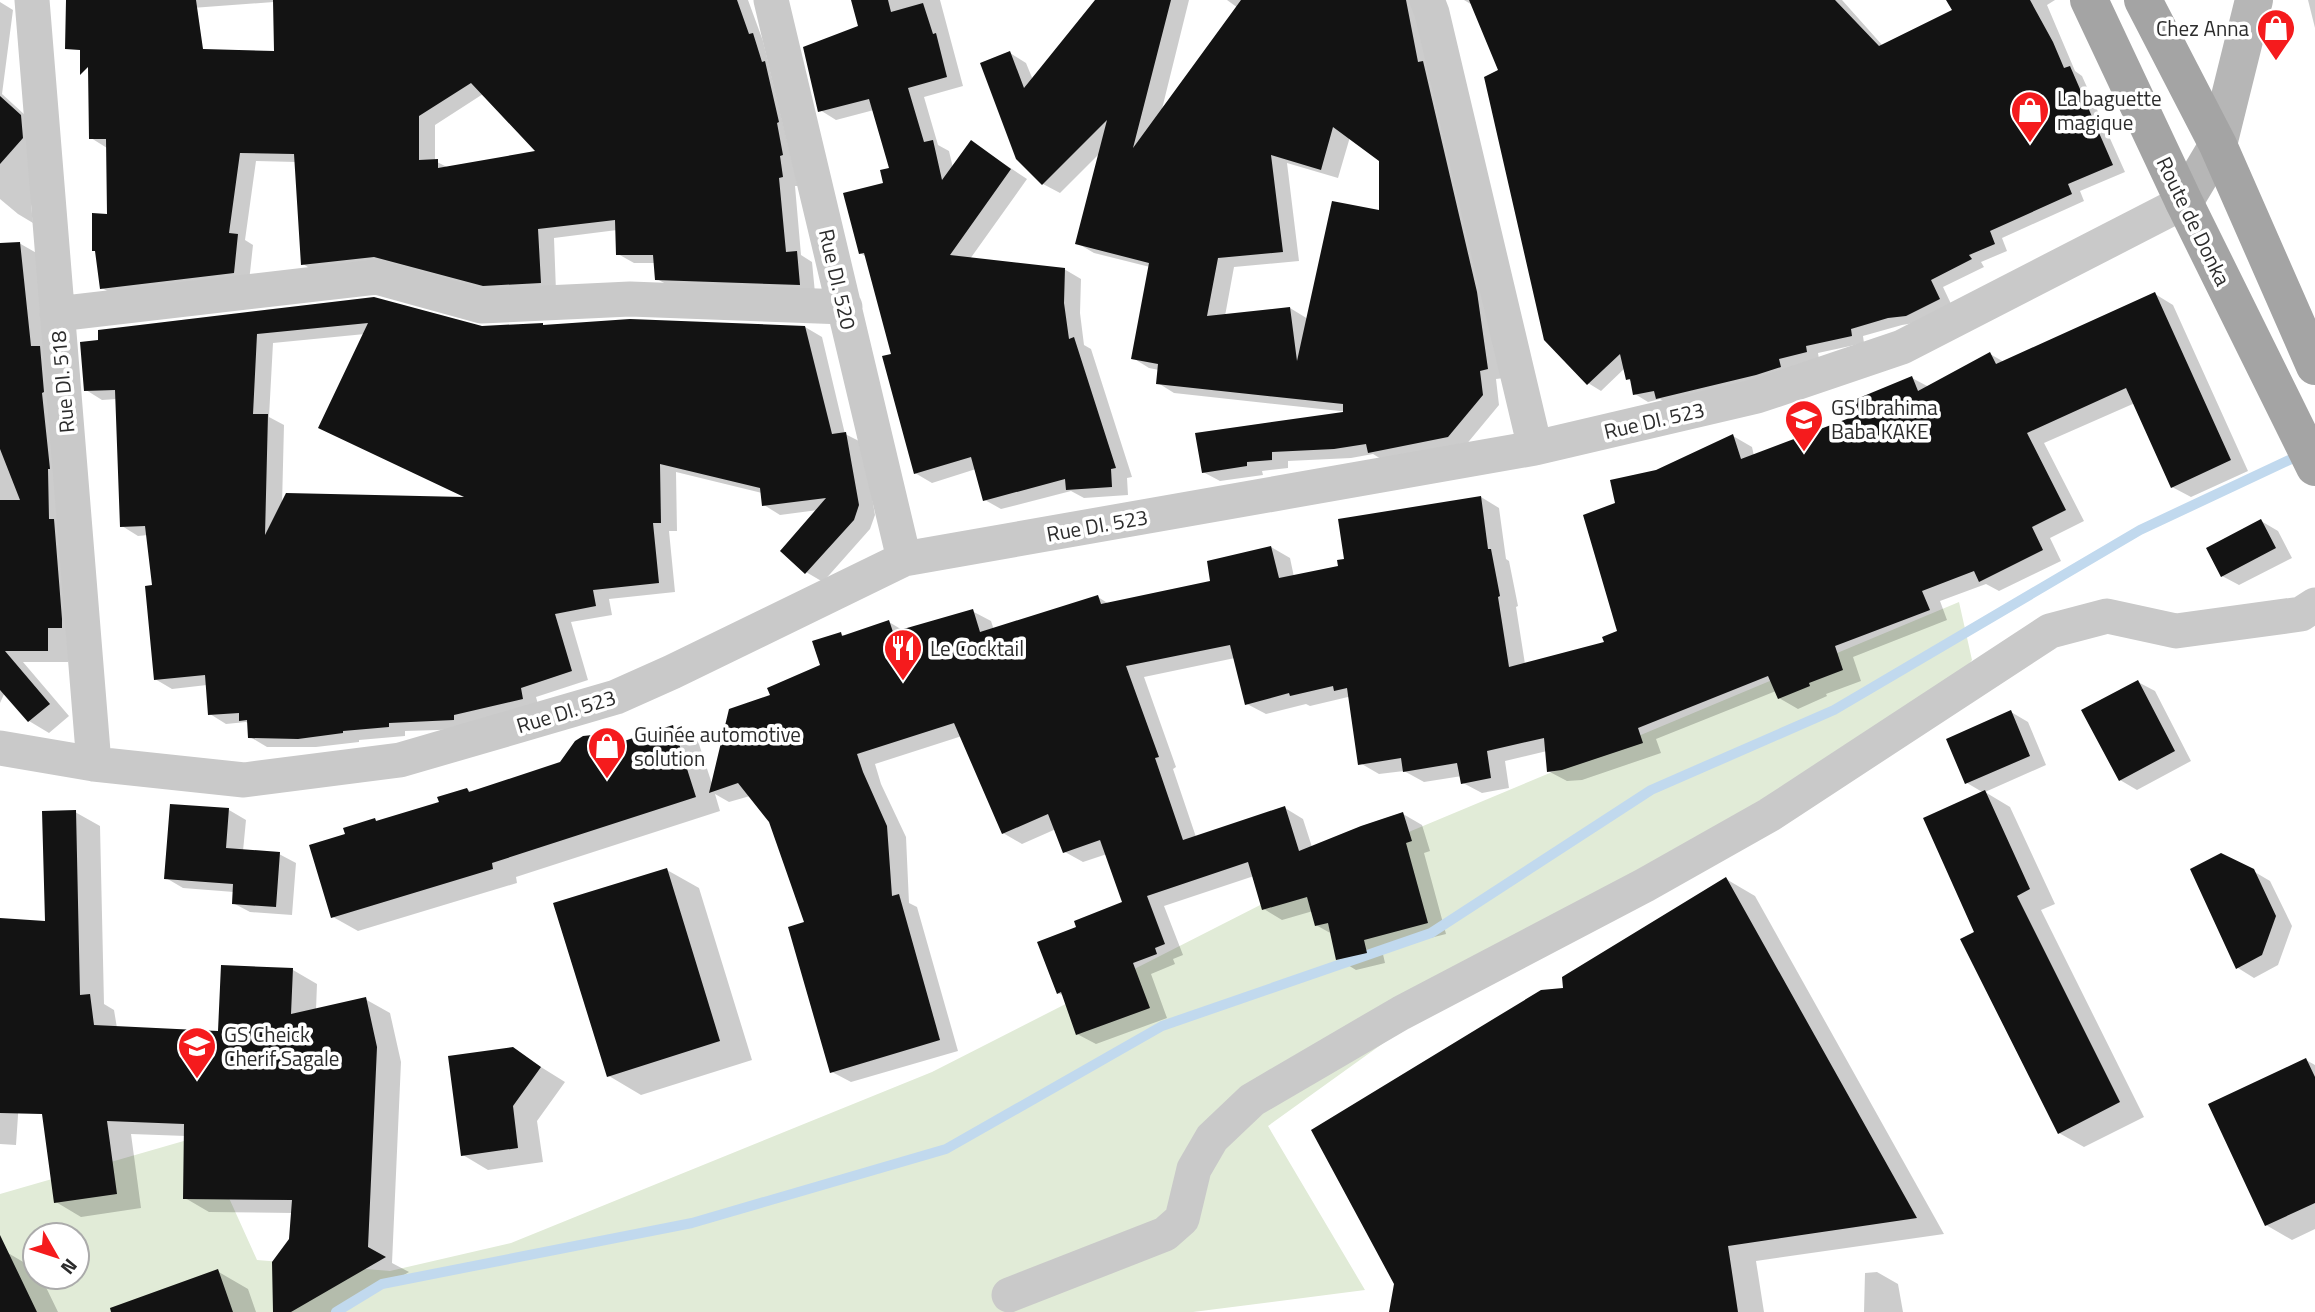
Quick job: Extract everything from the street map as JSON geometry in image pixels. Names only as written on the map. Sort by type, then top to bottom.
[{"type":"main road","name":"Route de Donka","points":[[2089,0],[2184,202],[2315,467]]},
{"type":"main road","points":[[2143,0],[2218,145],[2315,366]]},
{"type":"main road","points":[[2184,202],[2218,145],[2254,0]]},
{"type":"street","name":"Rue DI. 518","points":[[32,0],[94,764]]},
{"type":"street","name":"Rue DI. 520","points":[[771,0],[904,559]]},
{"type":"street","points":[[1427,0],[1535,448]]},
{"type":"street","name":"Rue DI. 523","points":[[0,748],[94,764],[244,780],[400,761],[616,696],[672,672],[904,559],[1535,448],[1757,396],[1902,347],[2184,202]]},
{"type":"street","points":[[57,314],[376,277],[481,306],[630,299],[845,307]]},
{"type":"street","points":[[1009,1295],[1165,1234],[1182,1219],[1194,1169],[1212,1138],[1252,1100],[1401,1013],[1645,885],[1769,815],[2050,631],[2107,616],[2176,631],[2301,614],[2315,605]]},
{"type":"green space","points":[[1959,602],[1972,660],[1917,727],[1481,973],[1268,1126],[1365,1290],[1193,1312],[0,1312],[0,1194],[201,1136],[257,1260],[390,1271],[511,1243],[932,1072],[1380,844]]},
{"type":"building","points":[[66,0],[196,0],[203,49],[274,51],[273,0],[737,0],[749,34],[753,33],[762,62],[765,61],[779,122],[783,177],[779,178],[786,252],[797,251],[800,285],[655,280],[653,255],[616,255],[615,220],[538,229],[541,283],[483,286],[374,257],[301,265],[294,154],[240,153],[229,233],[238,234],[234,273],[100,289],[95,251],[92,251],[92,213],[107,214],[106,139],[89,139],[88,67],[80,75],[80,50],[65,49]],"holes":[[[471,83],[535,151],[438,168],[438,159],[419,160],[419,116]]]},
{"type":"building","points":[[851,0],[888,0],[891,12],[923,3],[933,34],[936,33],[947,77],[908,88],[924,142],[933,140],[942,180],[971,140],[1011,169],[950,255],[1065,268],[1064,303],[1069,339],[1074,337],[1116,468],[1111,469],[1112,487],[1066,490],[1065,479],[983,501],[971,457],[914,474],[882,356],[891,354],[864,253],[859,254],[843,193],[883,183],[880,170],[889,168],[869,99],[818,112],[803,47],[858,26]]},
{"type":"building","points":[[1095,0],[1171,0],[1133,148],[1241,0],[1406,0],[1418,62],[1423,61],[1477,292],[1488,369],[1480,371],[1483,395],[1448,437],[1368,453],[1366,444],[1334,449],[1272,452],[1272,460],[1247,462],[1247,466],[1202,473],[1195,433],[1343,412],[1343,404],[1156,384],[1158,364],[1131,359],[1149,263],[1075,244],[1107,120],[1042,185],[1016,159],[980,63],[1010,51],[1024,88]],"holes":[[[1333,127],[1379,161],[1379,210],[1332,201],[1297,361],[1290,307],[1207,316],[1218,258],[1283,252],[1271,155],[1321,170]]]},
{"type":"building","points":[[1469,0],[1835,0],[1879,46],[1952,10],[1946,0],[2030,0],[2064,68],[2070,66],[2113,165],[2068,184],[2072,194],[1990,231],[1995,244],[1969,255],[1972,259],[1931,280],[1940,299],[1906,316],[1888,318],[1851,329],[1852,336],[1806,346],[1807,352],[1779,359],[1781,367],[1656,399],[1654,391],[1633,395],[1630,379],[1626,380],[1620,354],[1587,385],[1544,340],[1484,77],[1498,70]]},
{"type":"building","points":[[0,96],[21,115],[23,138],[0,164]]},
{"type":"building","points":[[20,242],[31,346],[40,346],[50,469],[49,519],[54,519],[62,619],[62,628],[48,628],[48,651],[5,651],[50,704],[28,722],[0,690],[0,500],[20,500],[0,449],[0,243]]},
{"type":"building","points":[[2155,292],[2231,460],[2171,488],[2126,388],[2027,433],[2066,510],[2032,527],[2043,550],[1979,582],[1974,571],[1922,591],[1930,610],[1835,646],[1843,670],[1778,699],[1768,676],[1638,728],[1643,743],[1562,770],[1547,772],[1544,738],[1487,751],[1491,778],[1461,784],[1457,763],[1403,772],[1401,758],[1358,765],[1347,688],[1334,691],[1333,686],[1290,696],[1289,693],[1245,705],[1230,645],[1126,666],[1159,757],[1155,758],[1183,840],[1285,806],[1299,851],[1403,812],[1412,841],[1406,843],[1428,923],[1364,940],[1367,953],[1336,960],[1328,923],[1315,926],[1307,897],[1262,910],[1248,862],[1147,896],[1165,944],[1155,948],[1157,954],[1133,963],[1150,1008],[1076,1035],[1061,992],[1057,994],[1037,942],[1076,927],[1074,921],[1122,902],[1100,840],[1063,853],[1048,814],[1002,834],[954,723],[857,754],[887,826],[892,896],[899,894],[940,1040],[830,1073],[788,927],[804,922],[769,822],[738,783],[709,793],[729,709],[770,695],[767,688],[820,665],[812,641],[841,632],[842,636],[889,620],[893,632],[973,609],[980,632],[1098,595],[1101,604],[1210,581],[1207,561],[1271,546],[1279,578],[1338,566],[1337,560],[1344,559],[1338,519],[1481,496],[1488,549],[1491,549],[1500,596],[1498,597],[1509,667],[1604,642],[1602,637],[1617,631],[1583,515],[1615,503],[1610,480],[1656,470],[1733,434],[1741,459],[1860,414],[1854,400],[1912,376],[1918,391],[1990,352],[1996,364]]},
{"type":"building","points":[[374,297],[482,326],[630,319],[805,326],[832,434],[846,432],[859,505],[854,520],[805,574],[780,551],[826,498],[762,506],[760,488],[660,464],[661,523],[653,523],[659,583],[593,590],[596,606],[555,614],[572,671],[521,688],[523,699],[454,715],[454,720],[389,723],[389,727],[298,739],[248,738],[247,720],[239,721],[239,713],[208,715],[205,675],[154,680],[145,586],[152,585],[145,526],[120,527],[115,390],[84,391],[80,342],[98,340],[98,330]],"holes":[[[368,323],[318,428],[464,497],[286,493],[265,535],[268,414],[253,414],[257,334]]]},
{"type":"building","points":[[2261,519],[2276,548],[2221,577],[2206,548]]},
{"type":"building","points":[[2138,680],[2175,751],[2119,781],[2081,710]]},
{"type":"building","points":[[2011,710],[2030,756],[1965,784],[1946,739]]},
{"type":"building","points":[[673,725],[696,797],[492,863],[493,869],[331,918],[309,845],[345,834],[343,828],[439,802],[437,797],[467,788],[469,792],[560,762],[575,741],[583,736],[602,734],[621,742]]},
{"type":"building","points":[[1985,790],[2030,889],[2017,896],[2120,1102],[2058,1134],[1960,939],[1974,932],[1923,818]]},
{"type":"building","points":[[170,804],[229,808],[226,848],[280,852],[276,907],[232,904],[233,884],[164,879]]},
{"type":"building","points":[[76,810],[80,995],[90,994],[94,1025],[218,1031],[221,965],[293,968],[291,1014],[366,997],[377,1047],[368,1247],[386,1257],[291,1312],[273,1312],[272,1262],[289,1239],[292,1200],[183,1199],[184,1124],[107,1121],[117,1194],[54,1203],[42,1114],[0,1113],[0,918],[45,921],[42,811]]},
{"type":"building","points":[[2221,853],[2254,869],[2276,916],[2262,955],[2236,969],[2190,869]]},
{"type":"building","points":[[667,868],[720,1041],[607,1077],[553,903]]},
{"type":"building","points":[[1726,877],[1917,1218],[1728,1246],[1738,1312],[1389,1312],[1394,1284],[1311,1130],[1541,990],[1563,988],[1562,977]]},
{"type":"building","points":[[513,1047],[541,1067],[513,1106],[518,1148],[461,1156],[448,1056]]},
{"type":"building","points":[[2306,1058],[2315,1077],[2315,1203],[2265,1226],[2208,1104]]},
{"type":"building","points":[[0,1235],[21,1279],[21,1291],[27,1291],[37,1312],[0,1312]]},
{"type":"building","points":[[218,1269],[233,1312],[111,1312],[110,1308]]},
{"type":"waterway","points":[[336,1312],[382,1284],[692,1223],[946,1149],[1162,1026],[1431,933],[1651,790],[1834,710],[2140,530],[2302,454]]},
{"type":"place","name":"Chez Anna","points":[[2276,62]]},
{"type":"place","name":"La baguette magique","points":[[2030,144]]},
{"type":"place","name":"GS Ibrahima Baba KAKE","points":[[1804,453]]},
{"type":"place","name":"Le Cocktail","points":[[903,682]]},
{"type":"place","name":"Guinée automotive solution","points":[[607,780]]},
{"type":"place","name":"GS Cheick Cherif Sagale","points":[[197,1080]]}]
